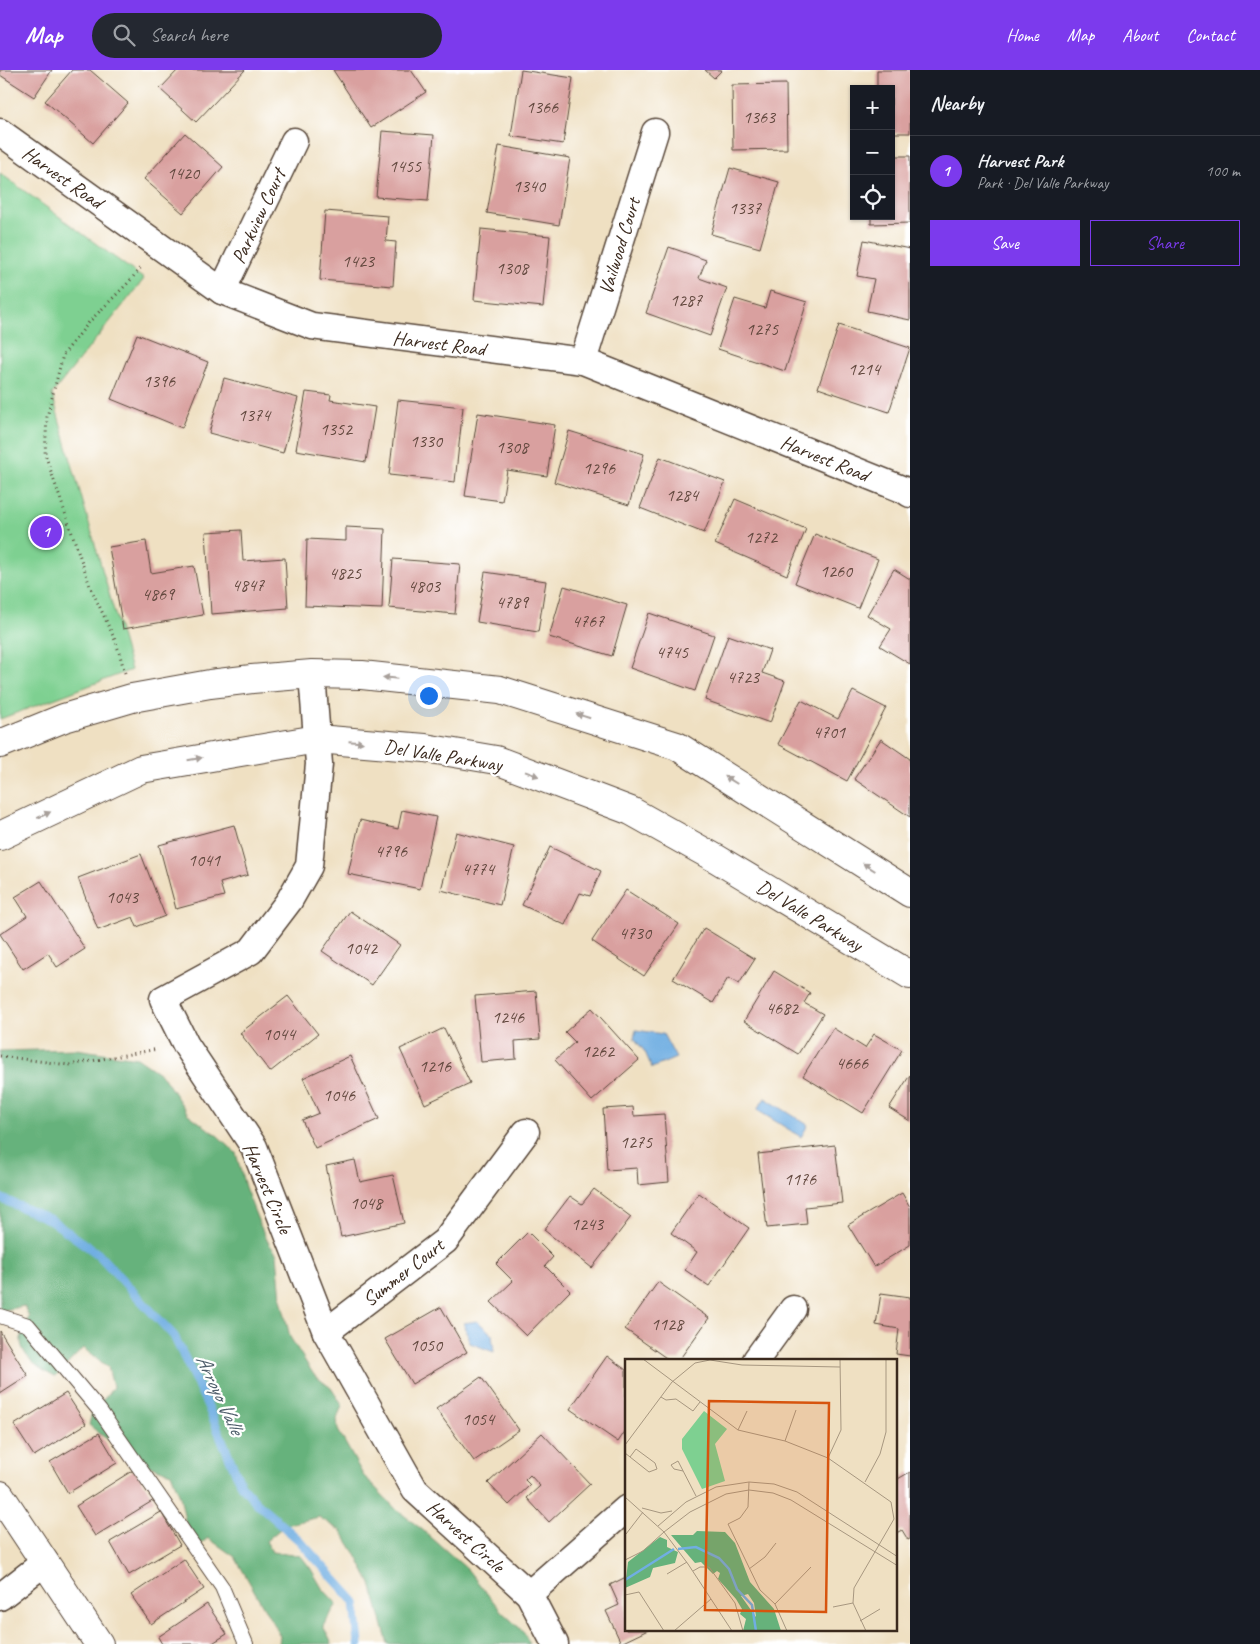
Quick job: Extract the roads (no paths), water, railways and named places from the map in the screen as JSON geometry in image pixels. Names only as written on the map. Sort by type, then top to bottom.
[{"type":"main road","points":[[0,744],[64,718],[132,698],[210,684],[312,674],[362,676],[500,690],[677,746],[910,893]]},
{"type":"main road","name":"Del Valle Parkway","points":[[0,836],[141,769],[317,739],[425,748],[496,760],[631,810],[717,859],[910,975]]},
{"type":"main road","points":[[0,1495],[99,1644]]},
{"type":"street","name":"Harvest Road","points":[[0,132],[222,291],[312,326],[583,361],[908,488]]},
{"type":"street","name":"Vailwood Court","points":[[583,361],[656,132]]},
{"type":"street","name":"Parkview Court","points":[[222,291],[294,141]]},
{"type":"street","points":[[312,674],[317,739]]},
{"type":"street","name":"Harvest Circle","points":[[317,739],[319,764],[309,866],[289,901],[251,951],[163,999],[186,1045],[254,1147],[326,1332],[415,1490],[529,1594],[555,1644]]},
{"type":"street","name":"Summer Court","points":[[326,1332],[445,1241],[526,1132]]},
{"type":"street","points":[[757,1359],[793,1309]]},
{"type":"street","points":[[529,1594],[625,1510]]},
{"type":"street","points":[[0,1597],[45,1562]]},
{"type":"lane","points":[[0,1316],[28,1325],[100,1411],[222,1587],[246,1644]]},
{"type":"water","points":[[636,1030],[663,1034],[676,1058],[652,1068],[645,1052],[634,1038]]},
{"type":"water","points":[[765,1098],[808,1125],[801,1137],[757,1110]]},
{"type":"water","points":[[477,1321],[492,1334],[494,1352],[470,1343],[464,1323]]},
{"type":"waterway","name":"Arroyo Valle","points":[[0,1198],[51,1220],[98,1254],[174,1336],[207,1404],[241,1485],[257,1503],[299,1540],[355,1602],[359,1644]]},
{"type":"place","name":"Harvest Park","points":[[46,532]]}]
